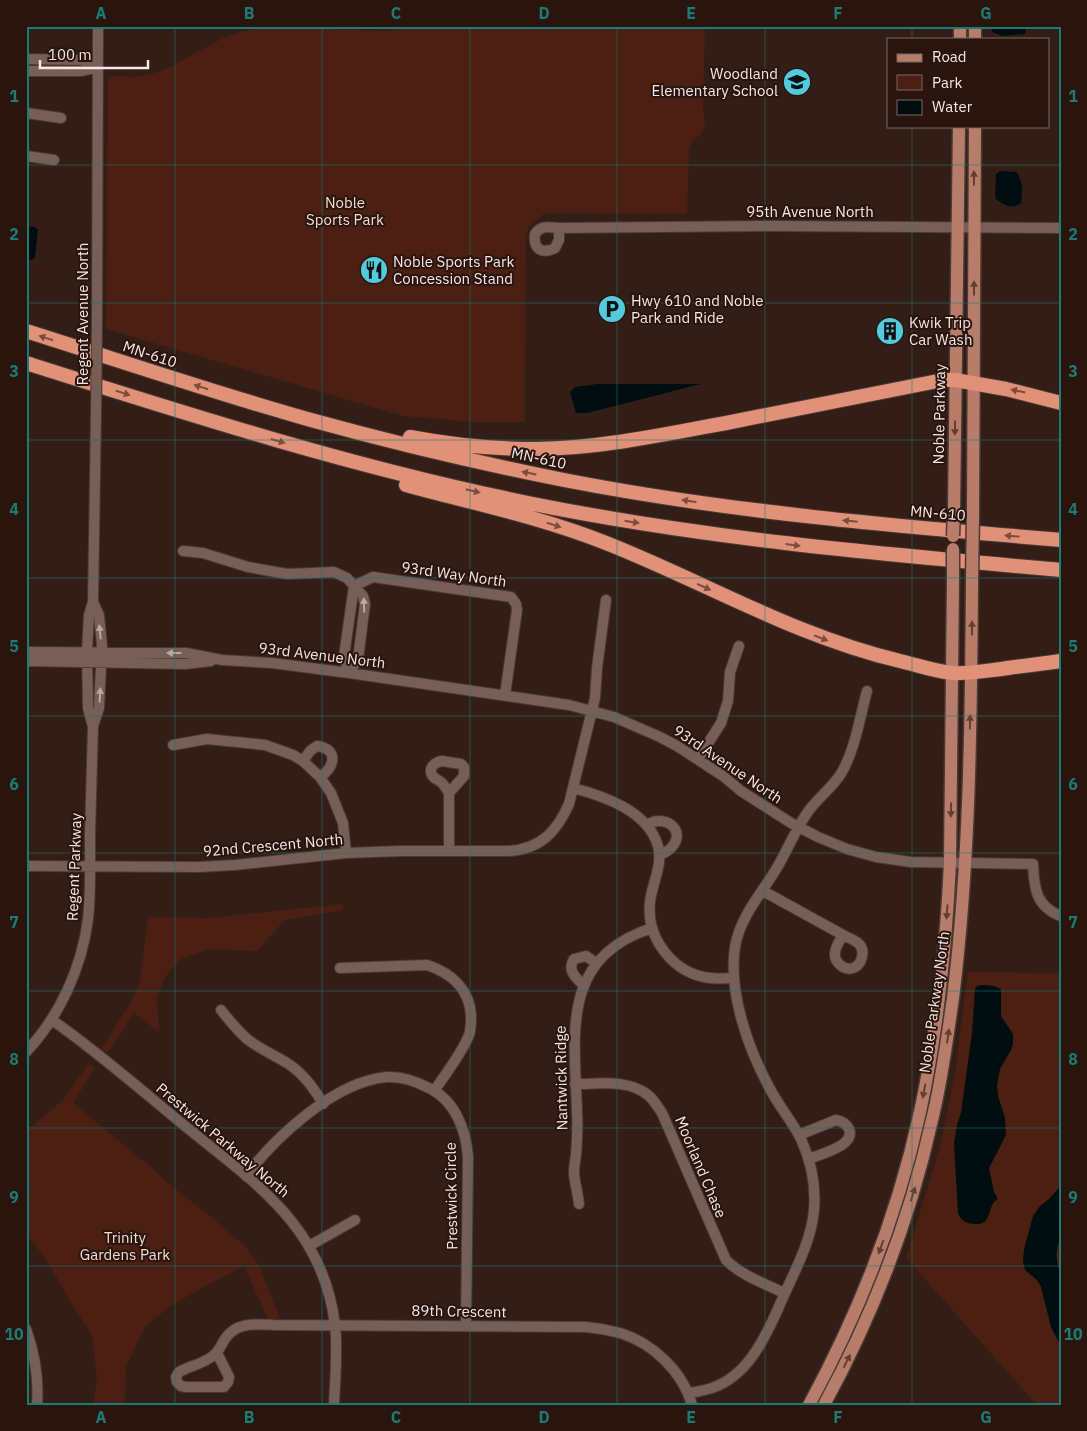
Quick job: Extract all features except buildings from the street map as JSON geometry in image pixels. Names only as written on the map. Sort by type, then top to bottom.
[{"type":"highway","name":"MN-610","points":[[26,331],[248,402],[321,423],[430,451],[524,472],[611,489],[726,507],[811,517],[1061,540]]},
{"type":"highway","points":[[26,363],[229,427],[306,449],[420,479],[574,512],[669,528],[823,548],[1061,570]]},
{"type":"highway","points":[[248,402],[402,436],[450,444],[536,449],[562,448],[648,437],[943,380],[974,383],[1029,394],[1061,403]]},
{"type":"highway","points":[[306,449],[360,471],[395,482],[535,519],[578,533],[633,554],[776,620],[832,642],[886,658],[952,673],[971,673],[1061,661]]},
{"type":"highway","points":[[1036,664],[1061,668]]},
{"type":"main road","name":"Noble Parkway","points":[[952,673],[959,128]]},
{"type":"main road","points":[[974,128],[974,383]]},
{"type":"main road","name":"Noble Parkway North","points":[[824,1405],[855,1345],[884,1277],[905,1218],[925,1151],[939,1089],[949,1025],[960,942],[970,780],[974,383]]},
{"type":"main road","name":"Noble Parkway North","points":[[809,1405],[865,1289],[892,1216],[913,1143],[927,1077],[938,1007],[945,942],[950,864],[952,673]]},
{"type":"street","name":"Regent Avenue North","points":[[87,657],[89,616],[93,602],[97,323],[98,26]]},
{"type":"street","points":[[26,60],[81,60],[98,67]]},
{"type":"street","points":[[26,71],[82,71],[98,67]]},
{"type":"street","points":[[26,113],[61,118]]},
{"type":"street","points":[[26,156],[54,160]]},
{"type":"street","name":"95th Avenue North","points":[[559,228],[763,226],[1061,228]]},
{"type":"street","points":[[183,551],[203,553],[248,567],[280,573],[334,572],[347,578],[363,596],[365,604],[358,659],[349,673]]},
{"type":"street","name":"93rd Way North","points":[[354,586],[374,577],[511,597],[516,604],[517,610],[505,695]]},
{"type":"street","points":[[349,673],[344,656],[354,586]]},
{"type":"street","points":[[606,600],[596,668],[595,698],[573,788],[605,799],[640,818],[647,824],[658,847],[659,856],[658,872],[651,892],[649,916],[656,941],[664,952],[673,962],[697,975],[711,978],[733,978]]},
{"type":"street","name":"Regent Avenue North","points":[[93,602],[99,615],[102,658]]},
{"type":"street","points":[[698,759],[721,723],[728,700],[730,672],[739,646]]},
{"type":"street","name":"93rd Avenue North","points":[[26,652],[102,658],[186,653],[222,660],[272,663],[548,701],[592,711],[614,717],[647,730],[677,746],[723,776],[765,807],[798,827],[847,849],[876,857],[911,862],[1033,864],[1035,888],[1039,898],[1045,908],[1061,916]]},
{"type":"street","name":"93rd Avenue North","points":[[26,661],[87,657]]},
{"type":"street","name":"Regent Parkway","points":[[26,1052],[52,1020],[80,958],[84,941],[89,907],[93,727],[88,708],[87,657]]},
{"type":"street","name":"Regent Parkway","points":[[93,727],[99,708],[102,658]]},
{"type":"street","points":[[689,1394],[714,1387],[730,1378],[755,1353],[765,1337],[811,1230],[815,1193],[809,1159],[799,1135],[768,1087],[746,1034],[733,978],[735,945],[747,914],[778,866],[798,827],[810,809],[841,774],[848,760],[867,691]]},
{"type":"street","points":[[173,745],[207,739],[249,743],[282,750],[303,761],[320,777],[331,792],[343,823],[346,853]]},
{"type":"street","points":[[303,761],[317,746],[328,750],[332,755],[333,762],[328,772],[320,777]]},
{"type":"street","name":"92nd Crescent North","points":[[26,866],[170,868],[218,866],[346,853],[510,851],[535,844],[557,828],[569,804],[573,788]]},
{"type":"street","points":[[449,793],[449,851]]},
{"type":"street","points":[[647,824],[655,821],[665,821],[669,822],[675,830],[676,840],[673,846],[659,856]]},
{"type":"street","points":[[763,891],[843,935]]},
{"type":"street","name":"Nantwick Ridge","points":[[579,1204],[574,1174],[578,1114],[574,1061],[576,1012],[583,985],[596,963],[612,947],[627,937],[652,928]]},
{"type":"street","points":[[583,985],[572,973],[572,962],[574,959],[586,956],[596,963]]},
{"type":"street","points":[[340,968],[427,965],[440,969],[460,985],[467,996],[471,1008],[469,1034],[464,1046],[434,1091]]},
{"type":"street","points":[[221,1010],[246,1038],[299,1072],[323,1104]]},
{"type":"street","name":"Prestwick Parkway North","points":[[52,1020],[100,1056],[246,1176],[284,1210],[295,1224],[309,1246],[326,1287],[335,1325],[334,1405]]},
{"type":"street","name":"Prestwick Circle","points":[[246,1176],[255,1164],[292,1126],[313,1110],[359,1084],[389,1077],[420,1083],[434,1091],[455,1112],[467,1141],[466,1326]]},
{"type":"street","name":"Moorland Chase","points":[[576,1084],[627,1086],[638,1089],[656,1103],[726,1260],[744,1274],[784,1293]]},
{"type":"street","points":[[799,1135],[836,1120],[846,1124],[848,1128],[849,1138],[842,1146],[809,1159]]},
{"type":"street","points":[[309,1246],[355,1220]]},
{"type":"street","name":"89th Crescent","points":[[216,1353],[229,1377],[224,1387],[186,1388],[177,1382],[176,1377],[179,1372],[208,1360],[216,1353],[229,1333],[243,1325],[586,1327],[622,1334],[639,1341],[654,1351],[680,1377],[689,1394],[692,1405]]},
{"type":"street","points":[[26,1329],[35,1360],[38,1380],[37,1405]]},
{"type":"green space","name":"Noble Sports Park","points":[[406,26],[705,26],[703,108],[705,126],[699,136],[692,141],[689,151],[687,214],[545,213],[529,226],[526,236],[525,422],[474,422],[403,416],[106,329],[108,79],[113,76],[136,77],[164,70],[223,38],[245,31],[270,27],[391,31]]},
{"type":"green space","points":[[342,904],[344,910],[285,920],[257,951],[210,949],[181,959],[165,977],[157,998],[159,1032],[134,1013],[108,1053],[101,1049],[130,1004],[140,981],[148,917],[210,918]]},
{"type":"green space","points":[[968,972],[1061,973],[1061,1405],[1037,1405],[906,1258],[940,1147],[955,1072]]},
{"type":"green space","name":"Trinity Gardens Park","points":[[89,1063],[95,1068],[73,1103],[246,1247],[260,1267],[280,1319],[268,1319],[244,1266],[191,1294],[168,1308],[145,1327],[126,1367],[125,1405],[93,1405],[97,1379],[92,1335],[47,1261],[26,1233],[26,1131],[63,1100]]},
{"type":"water","points":[[992,26],[1027,26],[1025,34],[1002,36],[992,32]]},
{"type":"water","points":[[1000,171],[1017,172],[1021,183],[1022,195],[1021,203],[1018,205],[1008,206],[996,199],[996,174]]},
{"type":"water","points":[[26,226],[35,227],[38,230],[33,260],[26,259]]},
{"type":"water","points":[[597,384],[701,384],[587,413],[576,413],[570,392],[575,387]]},
{"type":"water","points":[[982,985],[1001,989],[1001,1016],[1013,1034],[1013,1044],[1000,1069],[997,1085],[998,1096],[1005,1118],[1006,1135],[989,1168],[994,1192],[998,1199],[992,1205],[984,1222],[973,1224],[964,1221],[958,1213],[954,1143],[961,1113],[972,1033],[975,989],[977,986]]},
{"type":"water","points":[[1061,1186],[1061,1237],[1056,1255],[1061,1273],[1061,1346],[1051,1327],[1041,1287],[1037,1280],[1025,1270],[1023,1262],[1024,1249],[1033,1216],[1040,1206]]},
{"type":"place","name":"Woodland Elementary School","points":[[797,82]]},
{"type":"place","name":"Noble Sports Park Concession Stand","points":[[374,270]]},
{"type":"place","name":"Hwy 610 and Noble Park and Ride","points":[[612,309]]},
{"type":"place","name":"Kwik Trip Car Wash","points":[[890,331]]}]
